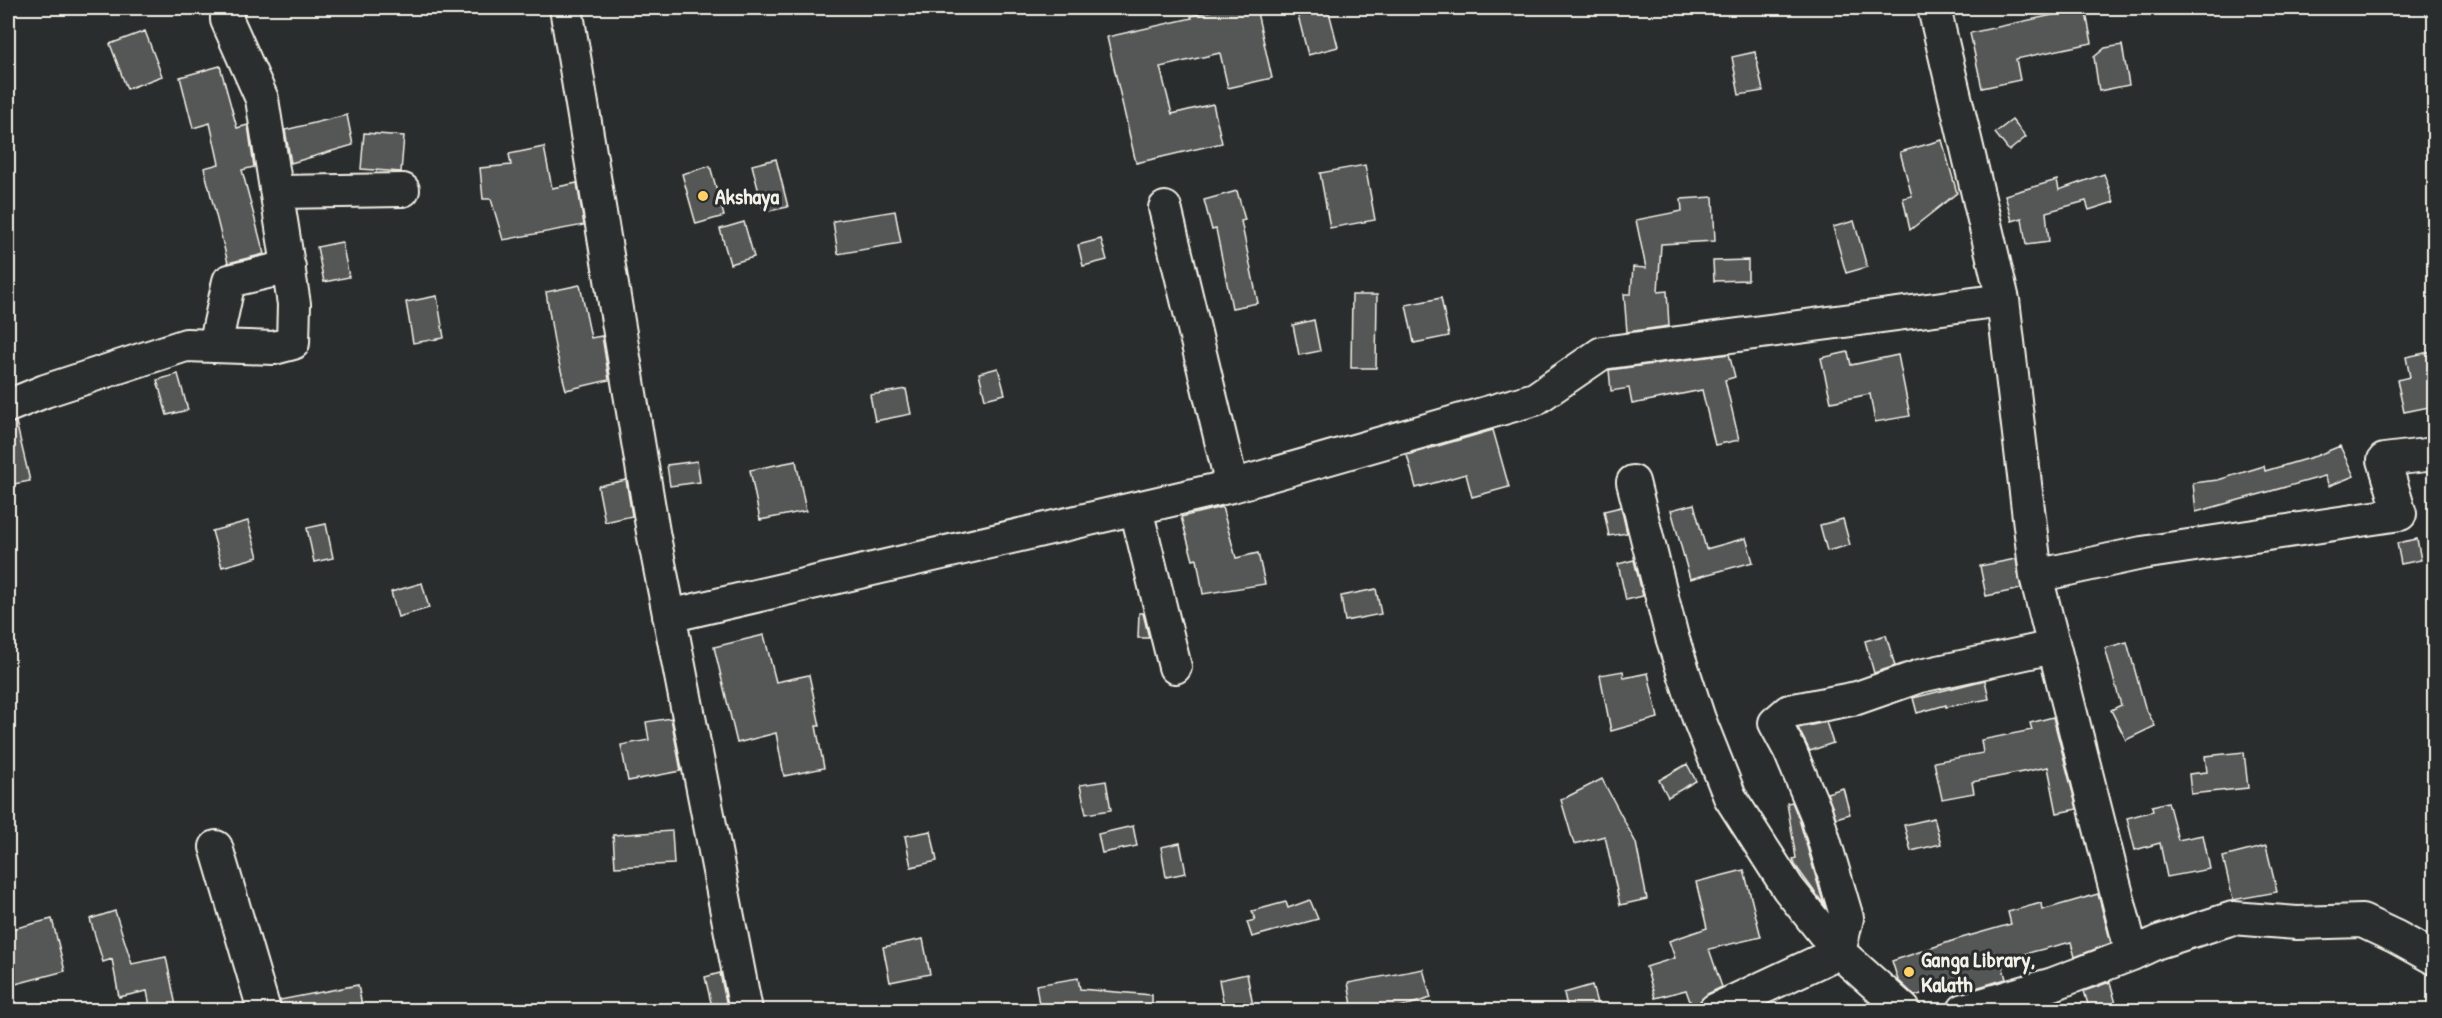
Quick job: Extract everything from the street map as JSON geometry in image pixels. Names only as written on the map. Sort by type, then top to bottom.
[{"type":"street","points":[[8,406],[45,391],[186,345],[274,348],[293,343],[294,304],[262,99],[226,20],[227,8]]},
{"type":"street","points":[[566,8],[669,616],[746,1011]]},
{"type":"street","points":[[1934,8],[2003,300],[2036,576],[2132,954]]},
{"type":"street","points":[[278,192],[403,190]]},
{"type":"street","points":[[1165,208],[1232,486]]},
{"type":"street","points":[[215,346],[230,280],[289,267]]},
{"type":"street","points":[[669,616],[1232,486],[1535,399],[1602,353],[2003,300]]},
{"type":"street","points":[[2036,576],[2142,553],[2400,514],[2384,460],[2434,454]]},
{"type":"street","points":[[1633,482],[1672,637],[1699,719],[1730,797],[1788,888],[1839,952],[1904,1011]]},
{"type":"street","points":[[1136,509],[1175,667]]},
{"type":"street","points":[[1839,952],[1847,918],[1816,813],[1790,751],[1775,723],[1789,711],[1857,698],[1920,676],[2053,647]]},
{"type":"street","points":[[216,847],[264,1011]]},
{"type":"street","points":[[1964,1011],[2053,984],[2158,942],[2233,918],[2297,923],[2362,921],[2434,958]]},
{"type":"street","points":[[1715,1011],[1839,952]]},
{"type":"building","points":[[1210,8],[1256,8],[1272,78],[1228,88],[1220,53],[1160,67],[1172,114],[1213,104],[1222,143],[1136,163],[1107,37],[1192,18],[1191,16],[1211,11]]},
{"type":"building","points":[[1296,8],[1328,8],[1338,47],[1308,55]]},
{"type":"building","points":[[2085,8],[2092,43],[2016,59],[2020,80],[1982,88],[1970,33]]},
{"type":"building","points":[[145,31],[162,76],[127,89],[110,44]]},
{"type":"building","points":[[2122,45],[2129,85],[2099,91],[2094,57],[2105,48]]},
{"type":"building","points":[[1755,52],[1763,91],[1739,95],[1732,57]]},
{"type":"building","points":[[220,66],[237,128],[248,125],[254,167],[242,170],[264,254],[228,263],[204,168],[219,164],[210,123],[193,128],[180,77]]},
{"type":"building","points":[[347,115],[353,145],[291,163],[285,130]]},
{"type":"building","points":[[2012,120],[2026,137],[2009,151],[1995,133]]},
{"type":"building","points":[[364,133],[404,136],[401,172],[361,169]]},
{"type":"building","points":[[1942,140],[1957,193],[1910,230],[1903,198],[1912,196],[1900,152]]},
{"type":"building","points":[[544,147],[552,188],[577,183],[584,225],[503,240],[491,199],[483,199],[480,168],[511,165],[509,154]]},
{"type":"building","points":[[776,159],[788,207],[764,212],[752,165]]},
{"type":"building","points":[[1365,165],[1375,220],[1330,228],[1320,173]]},
{"type":"building","name":"Akshaya","points":[[710,166],[724,216],[696,224],[682,174]]},
{"type":"building","points":[[2104,174],[2114,202],[2089,210],[2086,201],[2046,212],[2049,242],[2026,245],[2022,218],[2012,221],[2005,195],[2057,180],[2059,190]]},
{"type":"building","points":[[1237,191],[1245,220],[1241,221],[1258,303],[1232,308],[1216,229],[1212,230],[1204,200]]},
{"type":"building","points":[[1713,197],[1715,241],[1661,244],[1658,292],[1667,291],[1669,326],[1627,332],[1624,294],[1631,294],[1633,267],[1646,268],[1636,220],[1682,211],[1681,199]]},
{"type":"building","points":[[895,211],[901,243],[838,254],[833,221]]},
{"type":"building","points":[[1854,221],[1867,267],[1846,273],[1833,227]]},
{"type":"building","points":[[744,222],[754,257],[730,264],[720,229]]},
{"type":"building","points":[[1101,239],[1107,260],[1083,266],[1078,245]]},
{"type":"building","points":[[342,242],[349,277],[324,282],[317,247]]},
{"type":"building","points":[[1748,260],[1748,280],[1714,281],[1713,261]]},
{"type":"building","points":[[580,285],[591,338],[602,336],[609,380],[566,390],[555,347],[546,292]]},
{"type":"building","points":[[1352,295],[1377,295],[1376,368],[1351,368]]},
{"type":"building","points":[[437,296],[444,338],[413,343],[406,302]]},
{"type":"building","points":[[1441,298],[1449,336],[1414,343],[1406,305]]},
{"type":"building","points":[[1314,320],[1320,351],[1299,355],[1293,325]]},
{"type":"building","points":[[2434,351],[2434,406],[2404,412],[2397,380],[2410,377],[2406,357]]},
{"type":"building","points":[[1848,352],[1851,365],[1898,355],[1910,416],[1875,422],[1870,394],[1831,402],[1821,358]]},
{"type":"building","points":[[1729,354],[1735,377],[1725,380],[1739,440],[1715,445],[1702,390],[1632,404],[1629,388],[1611,391],[1609,370]]},
{"type":"building","points":[[998,368],[1005,394],[985,399],[979,373]]},
{"type":"building","points":[[178,374],[188,410],[167,415],[157,380]]},
{"type":"building","points":[[906,389],[911,414],[875,421],[870,395]]},
{"type":"building","points":[[16,422],[30,481],[8,485],[8,424]]},
{"type":"building","points":[[1493,430],[1509,487],[1472,497],[1466,474],[1416,488],[1407,455]]},
{"type":"building","points":[[2340,446],[2354,476],[2329,486],[2325,476],[2196,512],[2193,483],[2218,480],[2264,466],[2265,471],[2316,456]]},
{"type":"building","points":[[697,461],[700,482],[670,486],[667,465]]},
{"type":"building","points":[[796,461],[806,511],[760,520],[750,470]]},
{"type":"building","points":[[626,480],[632,516],[605,522],[598,486]]},
{"type":"building","points":[[1694,504],[1706,549],[1746,538],[1753,562],[1690,579],[1671,510]]},
{"type":"building","points":[[1222,507],[1236,558],[1258,553],[1265,584],[1203,594],[1197,559],[1193,560],[1181,517]]},
{"type":"building","points":[[1621,507],[1627,533],[1609,536],[1604,511]]},
{"type":"building","points":[[1843,519],[1850,545],[1827,551],[1820,525]]},
{"type":"building","points":[[248,521],[258,557],[222,567],[212,531]]},
{"type":"building","points":[[326,524],[333,558],[314,562],[307,528]]},
{"type":"building","points":[[2417,539],[2421,560],[2401,564],[2397,543]]},
{"type":"building","points":[[2016,559],[2021,589],[1986,596],[1980,566]]},
{"type":"building","points":[[1634,560],[1643,596],[1626,600],[1618,564]]},
{"type":"building","points":[[422,583],[429,608],[398,617],[391,592]]},
{"type":"building","points":[[1376,589],[1381,614],[1345,621],[1341,596]]},
{"type":"building","points":[[1139,613],[1143,613],[1149,638],[1138,638]]},
{"type":"building","points":[[764,635],[776,682],[809,675],[820,726],[816,726],[824,768],[784,776],[776,733],[737,743],[714,647]]},
{"type":"building","points":[[1886,635],[1895,666],[1874,673],[1865,641]]},
{"type":"building","points":[[2127,642],[2145,707],[2155,726],[2126,740],[2111,710],[2121,705],[2105,648]]},
{"type":"building","points":[[1623,671],[1624,678],[1648,673],[1658,718],[1611,731],[1600,675]]},
{"type":"building","points":[[1985,680],[1989,699],[1946,707],[1946,705],[1917,713],[1913,698]]},
{"type":"building","points":[[2053,717],[2077,809],[2057,813],[2048,767],[1972,782],[1974,793],[1942,799],[1934,762],[1983,753],[1981,740],[2032,730],[2030,723]]},
{"type":"building","points":[[671,718],[681,771],[628,781],[621,745],[649,740],[646,722]]},
{"type":"building","points":[[1826,722],[1833,743],[1810,751],[1798,728]]},
{"type":"building","points":[[2244,752],[2248,788],[2191,794],[2189,774],[2207,772],[2205,756]]},
{"type":"building","points":[[1687,764],[1696,781],[1668,797],[1659,780]]},
{"type":"building","points":[[1602,779],[1636,843],[1647,899],[1620,905],[1605,836],[1574,844],[1561,800]]},
{"type":"building","points":[[1106,781],[1111,810],[1086,814],[1080,785]]},
{"type":"building","points":[[1843,788],[1850,814],[1836,818],[1827,793]]},
{"type":"building","points":[[1792,802],[1824,905],[1793,859],[1796,858],[1787,803]]},
{"type":"building","points":[[2168,802],[2178,840],[2203,835],[2210,869],[2167,877],[2160,843],[2135,850],[2127,818],[2153,811],[2152,806]]},
{"type":"building","points":[[1934,818],[1941,844],[1911,851],[1904,825]]},
{"type":"building","points":[[1133,826],[1137,846],[1102,853],[1098,834]]},
{"type":"building","points":[[672,831],[674,864],[615,867],[613,835]]},
{"type":"building","points":[[931,831],[937,861],[911,867],[905,836]]},
{"type":"building","points":[[1180,843],[1186,873],[1166,877],[1161,847]]},
{"type":"building","points":[[2266,846],[2277,892],[2233,900],[2223,857]]},
{"type":"building","points":[[1744,870],[1761,937],[1709,949],[1722,987],[1707,994],[1698,1004],[1692,1007],[1686,990],[1655,998],[1646,967],[1675,958],[1669,941],[1707,928],[1696,882]]},
{"type":"building","points":[[2098,894],[2111,943],[2075,957],[2071,942],[2001,960],[2006,979],[1972,989],[1969,979],[1915,996],[1898,980],[1892,961],[2011,924],[2008,912],[2041,903],[2042,910]]},
{"type":"building","points":[[1310,900],[1318,919],[1252,937],[1247,922],[1255,920],[1252,911],[1286,902],[1288,908]]},
{"type":"building","points":[[115,911],[132,964],[166,957],[177,1011],[151,1011],[147,991],[119,997],[112,959],[103,962],[90,919]]},
{"type":"building","points":[[52,919],[65,971],[8,986],[8,930]]},
{"type":"building","points":[[923,939],[930,974],[890,982],[883,947]]},
{"type":"building","points":[[1423,969],[1431,998],[1388,1011],[1353,1011],[1348,983]]},
{"type":"building","points":[[720,973],[728,1011],[713,1011],[705,977]]},
{"type":"building","points":[[1247,974],[1254,1011],[1225,1011],[1219,980]]},
{"type":"building","points":[[1078,978],[1080,989],[1152,995],[1152,1011],[1040,1011],[1036,985]]},
{"type":"building","points":[[2110,982],[2118,1011],[2090,1011],[2084,991]]},
{"type":"building","points":[[358,985],[363,1011],[281,1011],[280,1000]]},
{"type":"building","points":[[1592,985],[1599,1011],[1568,1011],[1564,993]]},
{"type":"place","name":"Akshaya","points":[[703,196]]},
{"type":"place","name":"Ganga Library, Kalath","points":[[1909,972]]}]
